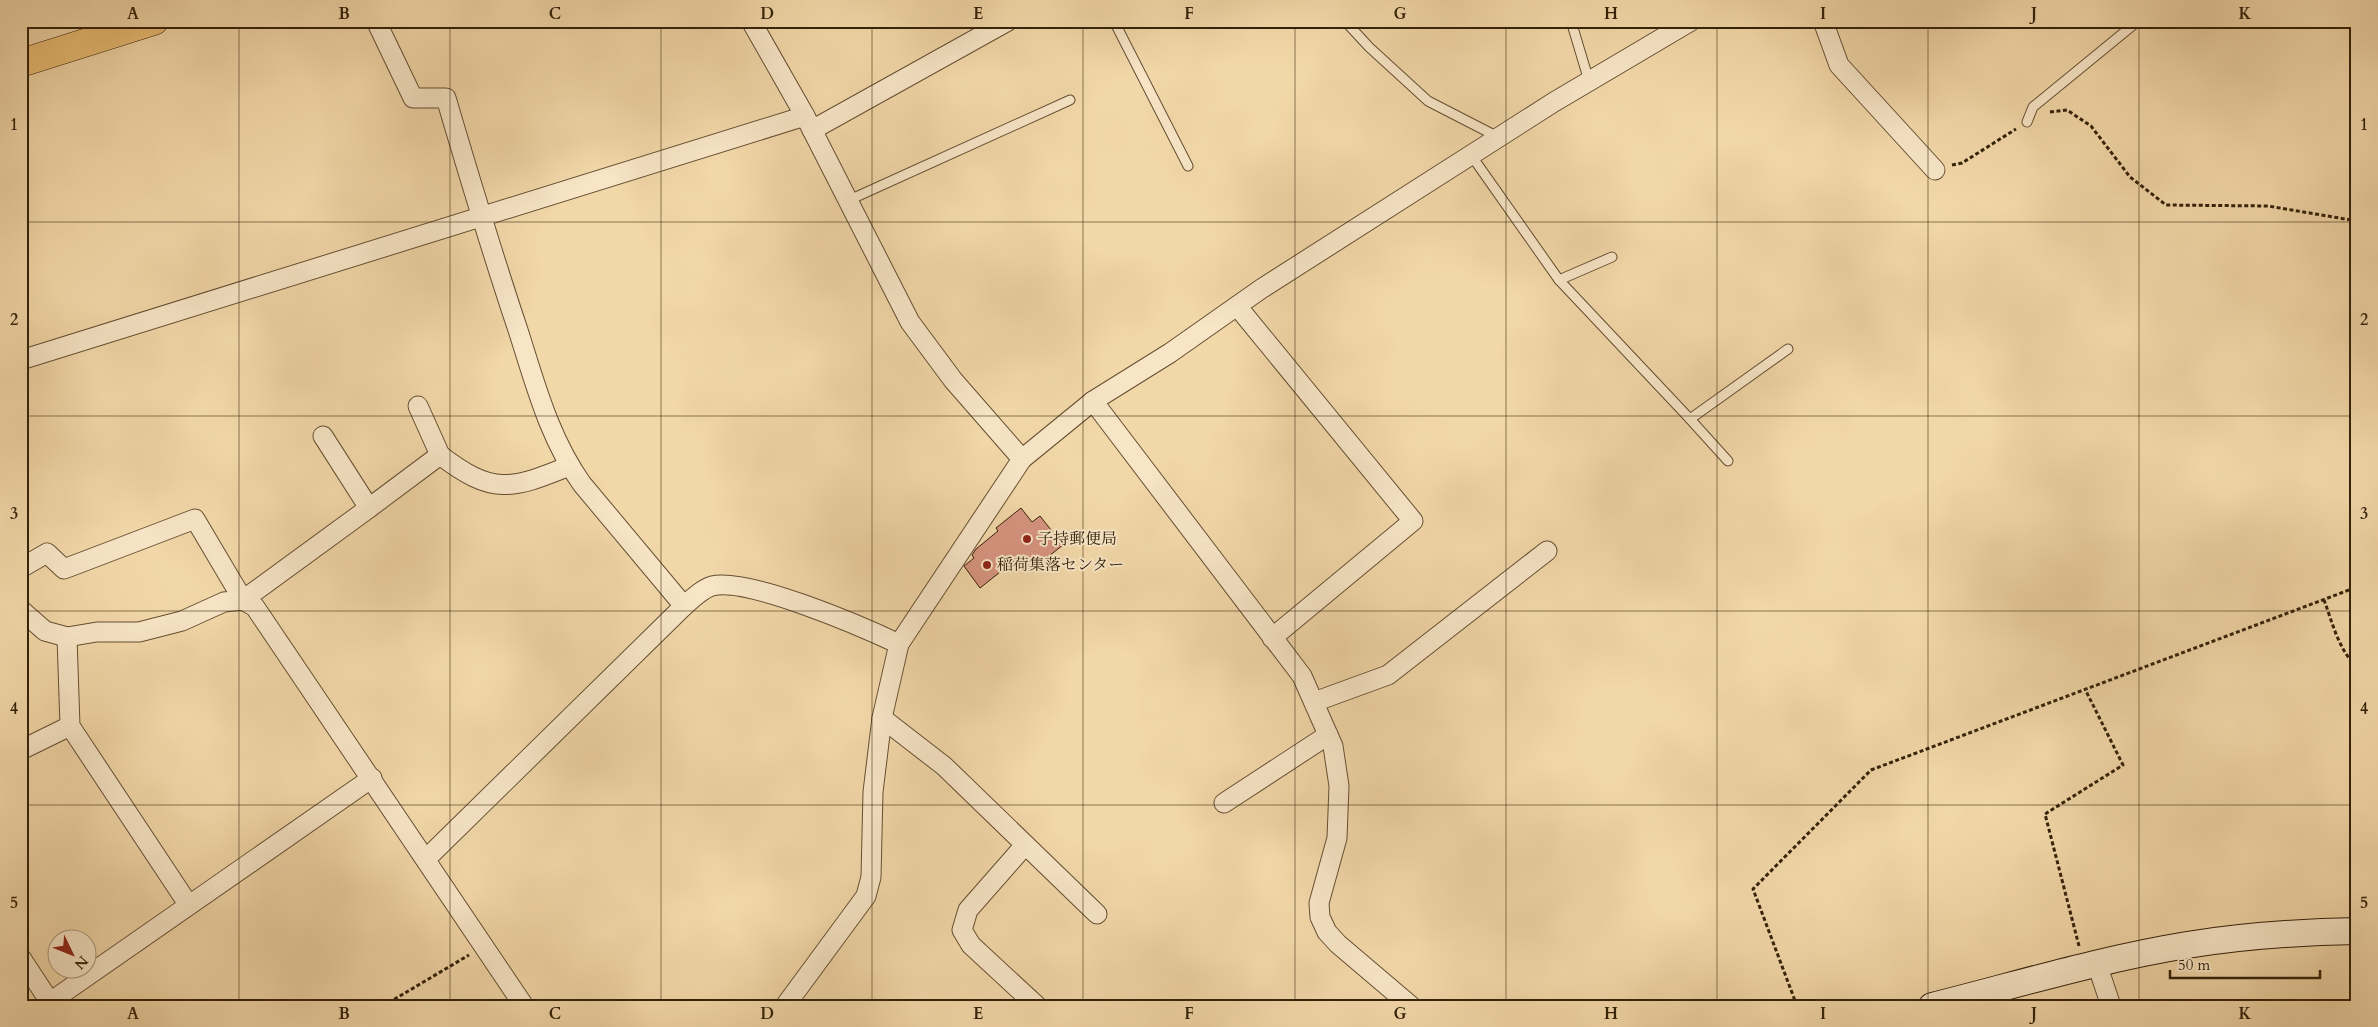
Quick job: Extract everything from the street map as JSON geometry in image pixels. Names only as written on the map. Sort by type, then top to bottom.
[{"type":"main road","points":[[21,63],[154,21]]},
{"type":"street","points":[[376,21],[413,98],[446,98],[481,218],[545,414],[569,466],[684,606]]},
{"type":"street","points":[[752,21],[808,123],[910,322],[953,380],[1022,459]]},
{"type":"street","points":[[21,360],[481,218],[808,123],[1008,21]]},
{"type":"street","points":[[785,1006],[866,896],[871,877],[873,792],[882,718],[899,644],[1022,459],[1093,401],[1170,353],[1237,306],[1498,137],[1690,21]]},
{"type":"street","points":[[1823,21],[1839,65],[1935,170]]},
{"type":"street","points":[[1237,306],[1413,521],[1272,638]]},
{"type":"street","points":[[1093,401],[1302,676],[1333,746],[1339,786],[1337,838],[1319,903],[1320,917],[1326,932],[1338,944],[1411,1006]]},
{"type":"street","points":[[418,406],[440,455],[461,471],[488,484],[513,486],[569,466]]},
{"type":"street","points":[[323,436],[369,508]]},
{"type":"street","points":[[21,610],[45,630],[67,637],[97,632],[139,632],[182,621],[224,602],[243,600],[440,455]]},
{"type":"street","points":[[21,568],[47,553],[64,569],[195,520],[243,600],[255,607],[524,1006]]},
{"type":"street","points":[[1314,702],[1388,675],[1547,552]]},
{"type":"street","points":[[426,859],[684,606],[698,593],[711,586],[746,587],[828,614],[899,644]]},
{"type":"street","points":[[67,637],[70,726],[188,904]]},
{"type":"street","points":[[882,718],[944,766],[1097,914]]},
{"type":"street","points":[[21,750],[70,726]]},
{"type":"street","points":[[1224,803],[1328,735]]},
{"type":"street","points":[[21,958],[50,1002],[188,904],[372,778]]},
{"type":"street","points":[[1025,845],[968,910],[962,930],[971,945],[1037,1006]]},
{"type":"street","points":[[1932,1006],[2090,966],[2187,945],[2288,932],[2357,931]]},
{"type":"street","points":[[2090,966],[2112,1006]]},
{"type":"lane","points":[[1114,21],[1188,166]]},
{"type":"lane","points":[[1345,21],[1369,47],[1428,100],[1498,137]]},
{"type":"lane","points":[[1571,21],[1589,81]]},
{"type":"lane","points":[[2026,122],[2033,107],[2138,21]]},
{"type":"lane","points":[[847,201],[1070,100]]},
{"type":"lane","points":[[1471,155],[1559,280],[1728,461]]},
{"type":"lane","points":[[1559,280],[1612,257]]},
{"type":"lane","points":[[1690,419],[1788,349]]},
{"type":"path","points":[[1935,170],[1962,163],[2042,113],[2067,110],[2091,126],[2130,177],[2166,205],[2268,206],[2357,221]]},
{"type":"path","points":[[1797,1006],[1753,889],[1871,770],[2086,691],[2357,587]]},
{"type":"path","points":[[2324,600],[2344,650],[2357,666]]},
{"type":"path","points":[[2086,691],[2123,765],[2045,814],[2090,966]]},
{"type":"path","points":[[383,1006],[484,946]]},
{"type":"building","points":[[1021,508],[1032,522],[1040,516],[1063,545],[1030,571],[1019,557],[980,588],[964,566],[974,558],[972,555],[976,549],[998,531],[996,528]]},
{"type":"place","name":"子持郵便局","points":[[1027,539]]},
{"type":"place","name":"稲荷集落センター","points":[[987,565]]}]
